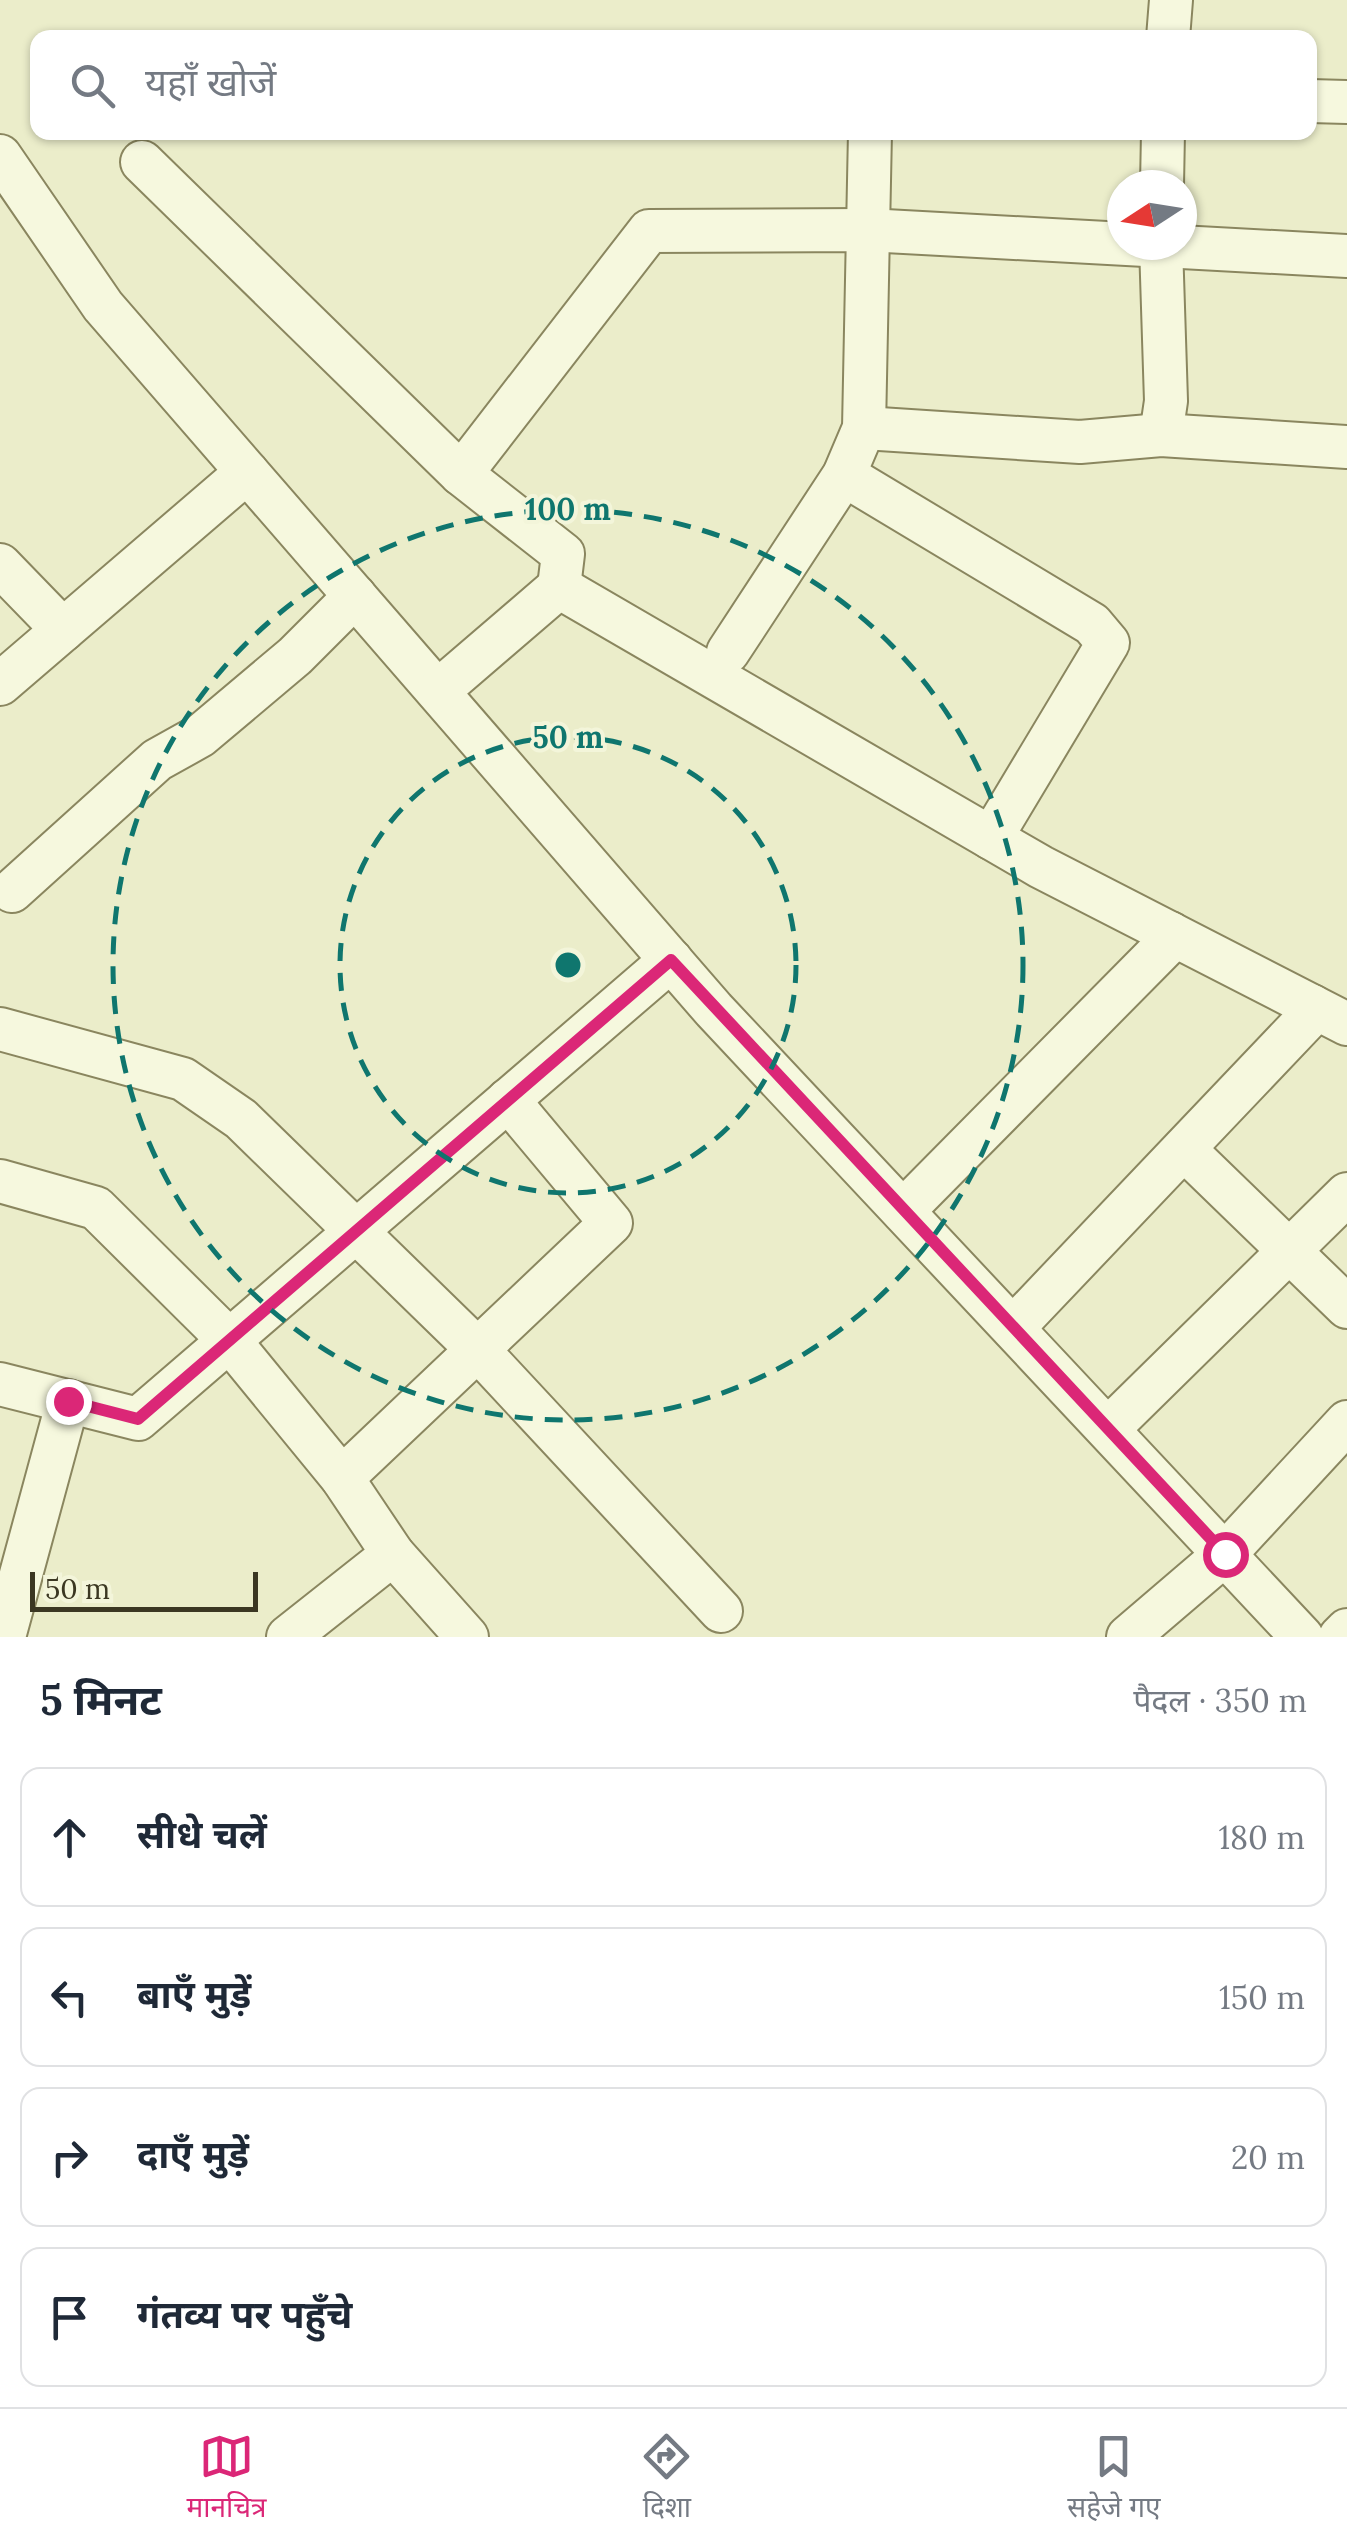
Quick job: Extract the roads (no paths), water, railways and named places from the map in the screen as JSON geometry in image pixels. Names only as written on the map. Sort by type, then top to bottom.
[{"type":"street","points":[[1169,30],[1171,0]]},
{"type":"street","points":[[1317,101],[1347,102]]},
{"type":"street","points":[[728,652],[844,475],[864,428],[870,140]]},
{"type":"street","points":[[1162,140],[1162,170]]},
{"type":"street","points":[[0,156],[102,306],[671,960],[1302,1637]]},
{"type":"street","points":[[142,162],[462,474],[563,554],[559,587],[438,692]]},
{"type":"street","points":[[462,474],[648,232],[867,230],[1107,243]]},
{"type":"street","points":[[1197,248],[1347,256]]},
{"type":"street","points":[[1161,260],[1166,401],[1161,435]]},
{"type":"street","points":[[864,428],[1080,442],[1161,435],[1347,446]]},
{"type":"street","points":[[0,684],[247,472]]},
{"type":"street","points":[[844,475],[1092,624],[1108,643],[991,838]]},
{"type":"street","points":[[0,565],[63,630]]},
{"type":"street","points":[[559,587],[991,838],[1330,1015]]},
{"type":"street","points":[[12,891],[158,760],[200,736],[294,656],[355,596]]},
{"type":"street","points":[[903,1211],[1165,946],[1170,933]]},
{"type":"street","points":[[0,1384],[138,1419],[671,960]]},
{"type":"street","points":[[1012,1328],[1306,1021],[1330,1015]]},
{"type":"street","points":[[0,1028],[183,1079],[241,1120],[479,1351],[721,1611]]},
{"type":"street","points":[[342,1478],[611,1223],[508,1100]]},
{"type":"street","points":[[1184,1149],[1347,1307]]},
{"type":"street","points":[[0,1181],[96,1208],[229,1340],[342,1478],[393,1554],[467,1637]]},
{"type":"street","points":[[1108,1430],[1347,1194]]},
{"type":"street","points":[[4,1637],[68,1401]]},
{"type":"street","points":[[1128,1637],[1225,1554],[1347,1422]]},
{"type":"street","points":[[288,1637],[393,1554]]},
{"type":"street","points":[[1340,1637],[1347,1630]]}]
